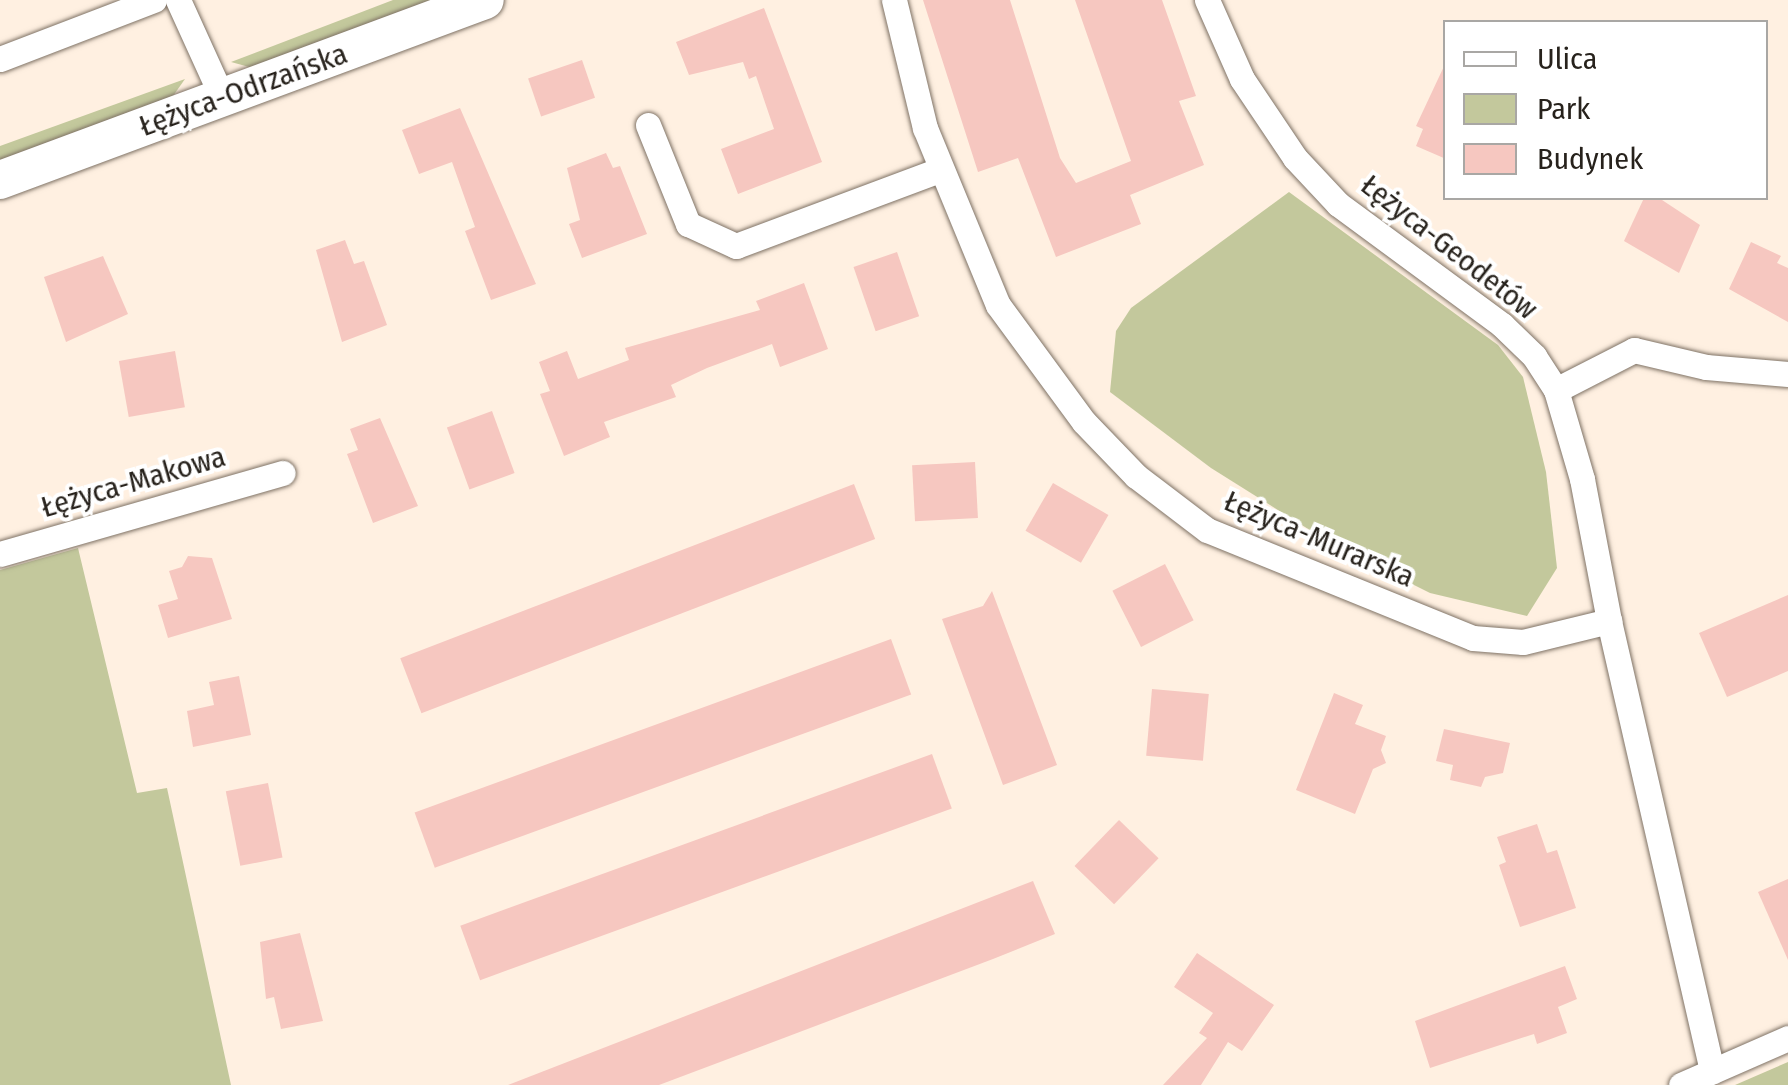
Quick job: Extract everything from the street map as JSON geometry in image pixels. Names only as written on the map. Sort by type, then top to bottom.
[{"type":"main road","name":"Łężyca-Odrzańska","points":[[0,180],[485,0]]},
{"type":"street","points":[[0,60],[154,0]]},
{"type":"street","points":[[178,0],[222,98]]},
{"type":"street","name":"Łężyca-Murarska","points":[[894,0],[939,170],[998,305],[1084,422],[1136,476],[1207,530],[1473,638],[1523,642],[1608,621]]},
{"type":"street","name":"Łężyca-Geodetów","points":[[1207,0],[1242,79],[1295,158],[1338,204],[1502,325],[1534,356],[1556,390]]},
{"type":"street","points":[[648,125],[688,224],[736,246],[939,170]]},
{"type":"street","points":[[1712,1072],[1608,621],[1582,479],[1556,390],[1634,350],[1706,366],[1788,374]]},
{"type":"street","name":"Łężyca-Makowa","points":[[0,554],[283,473]]},
{"type":"street","points":[[1681,1085],[1788,1038]]},
{"type":"green space","points":[[393,0],[438,0],[253,68],[231,62]]},
{"type":"green space","points":[[185,79],[173,96],[0,162],[0,146]]},
{"type":"green space","points":[[1289,192],[1498,345],[1523,377],[1546,472],[1557,568],[1527,616],[1430,593],[1332,544],[1211,468],[1110,392],[1116,331],[1131,308]]},
{"type":"green space","points":[[78,548],[137,793],[167,788],[231,1085],[0,1085],[0,570]]},
{"type":"green space","points":[[1788,1062],[1788,1085],[1735,1085]]},
{"type":"building","points":[[923,0],[1010,0],[1060,158],[1076,183],[1131,161],[1075,0],[1162,0],[1196,96],[1179,101],[1204,165],[1130,195],[1141,224],[1056,257],[1018,158],[978,172]]},
{"type":"building","points":[[764,8],[822,162],[738,194],[721,149],[774,129],[756,76],[749,79],[743,62],[689,75],[676,42]]},
{"type":"building","points":[[582,60],[595,98],[541,116],[528,79]]},
{"type":"building","points":[[1443,68],[1443,158],[1416,146],[1423,129],[1416,126]]},
{"type":"building","points":[[460,108],[536,284],[491,300],[465,231],[475,227],[452,162],[419,174],[402,130]]},
{"type":"building","points":[[606,153],[613,168],[620,166],[647,234],[582,258],[569,224],[580,220],[567,168]]},
{"type":"building","points":[[1643,200],[1662,200],[1700,225],[1679,273],[1624,241]]},
{"type":"building","points":[[345,240],[354,264],[364,261],[387,325],[342,342],[316,250]]},
{"type":"building","points":[[1751,242],[1781,256],[1777,263],[1788,268],[1788,322],[1729,289]]},
{"type":"building","points":[[897,252],[919,316],[876,331],[854,267]]},
{"type":"building","points":[[103,256],[128,314],[66,342],[44,277]]},
{"type":"building","points":[[804,283],[828,349],[780,367],[772,344],[707,368],[671,385],[676,397],[604,422],[610,437],[564,456],[540,394],[550,391],[539,362],[567,351],[578,379],[629,360],[625,348],[760,310],[756,301]]},
{"type":"building","points":[[175,351],[185,407],[129,417],[119,361]]},
{"type":"building","points":[[492,411],[515,473],[469,489],[447,427]]},
{"type":"building","points":[[380,418],[418,506],[373,523],[347,454],[358,450],[350,429]]},
{"type":"building","points":[[975,462],[978,518],[915,521],[912,465]]},
{"type":"building","points":[[1053,483],[1108,515],[1081,563],[1026,531]]},
{"type":"building","points":[[854,484],[875,539],[421,713],[400,658]]},
{"type":"building","points":[[188,556],[212,558],[232,619],[168,638],[158,605],[178,599],[169,571],[182,567]]},
{"type":"building","points":[[1165,564],[1194,620],[1141,647],[1112,591]]},
{"type":"building","points":[[992,591],[1057,765],[1003,785],[942,619],[983,606]]},
{"type":"building","points":[[1788,595],[1788,671],[1727,697],[1699,633]]},
{"type":"building","points":[[891,639],[911,694],[435,868],[415,812]]},
{"type":"building","points":[[239,676],[251,735],[193,747],[187,711],[214,705],[209,682]]},
{"type":"building","points":[[1152,689],[1209,694],[1203,761],[1146,756]]},
{"type":"building","points":[[1334,693],[1363,705],[1355,724],[1386,736],[1381,750],[1386,763],[1373,769],[1355,814],[1296,790]]},
{"type":"building","points":[[1444,729],[1510,743],[1503,773],[1485,777],[1481,787],[1450,780],[1453,765],[1436,761]]},
{"type":"building","points":[[932,754],[952,809],[480,980],[460,926]]},
{"type":"building","points":[[268,783],[283,858],[240,866],[226,791]]},
{"type":"building","points":[[1119,820],[1159,858],[1114,904],[1075,866]]},
{"type":"building","points":[[1537,824],[1547,853],[1557,850],[1576,908],[1520,927],[1499,865],[1506,862],[1497,837]]},
{"type":"building","points":[[1788,879],[1788,960],[1758,892]]},
{"type":"building","points":[[1033,881],[1055,934],[993,959],[659,1085],[508,1085]]},
{"type":"building","points":[[300,933],[323,1021],[281,1029],[274,997],[266,999],[260,942]]},
{"type":"building","points":[[1197,953],[1274,1005],[1242,1051],[1228,1042],[1201,1085],[1163,1085],[1207,1038],[1199,1033],[1213,1013],[1174,987]]},
{"type":"building","points":[[1565,966],[1577,999],[1558,1007],[1567,1033],[1537,1044],[1534,1034],[1430,1068],[1415,1021]]}]
